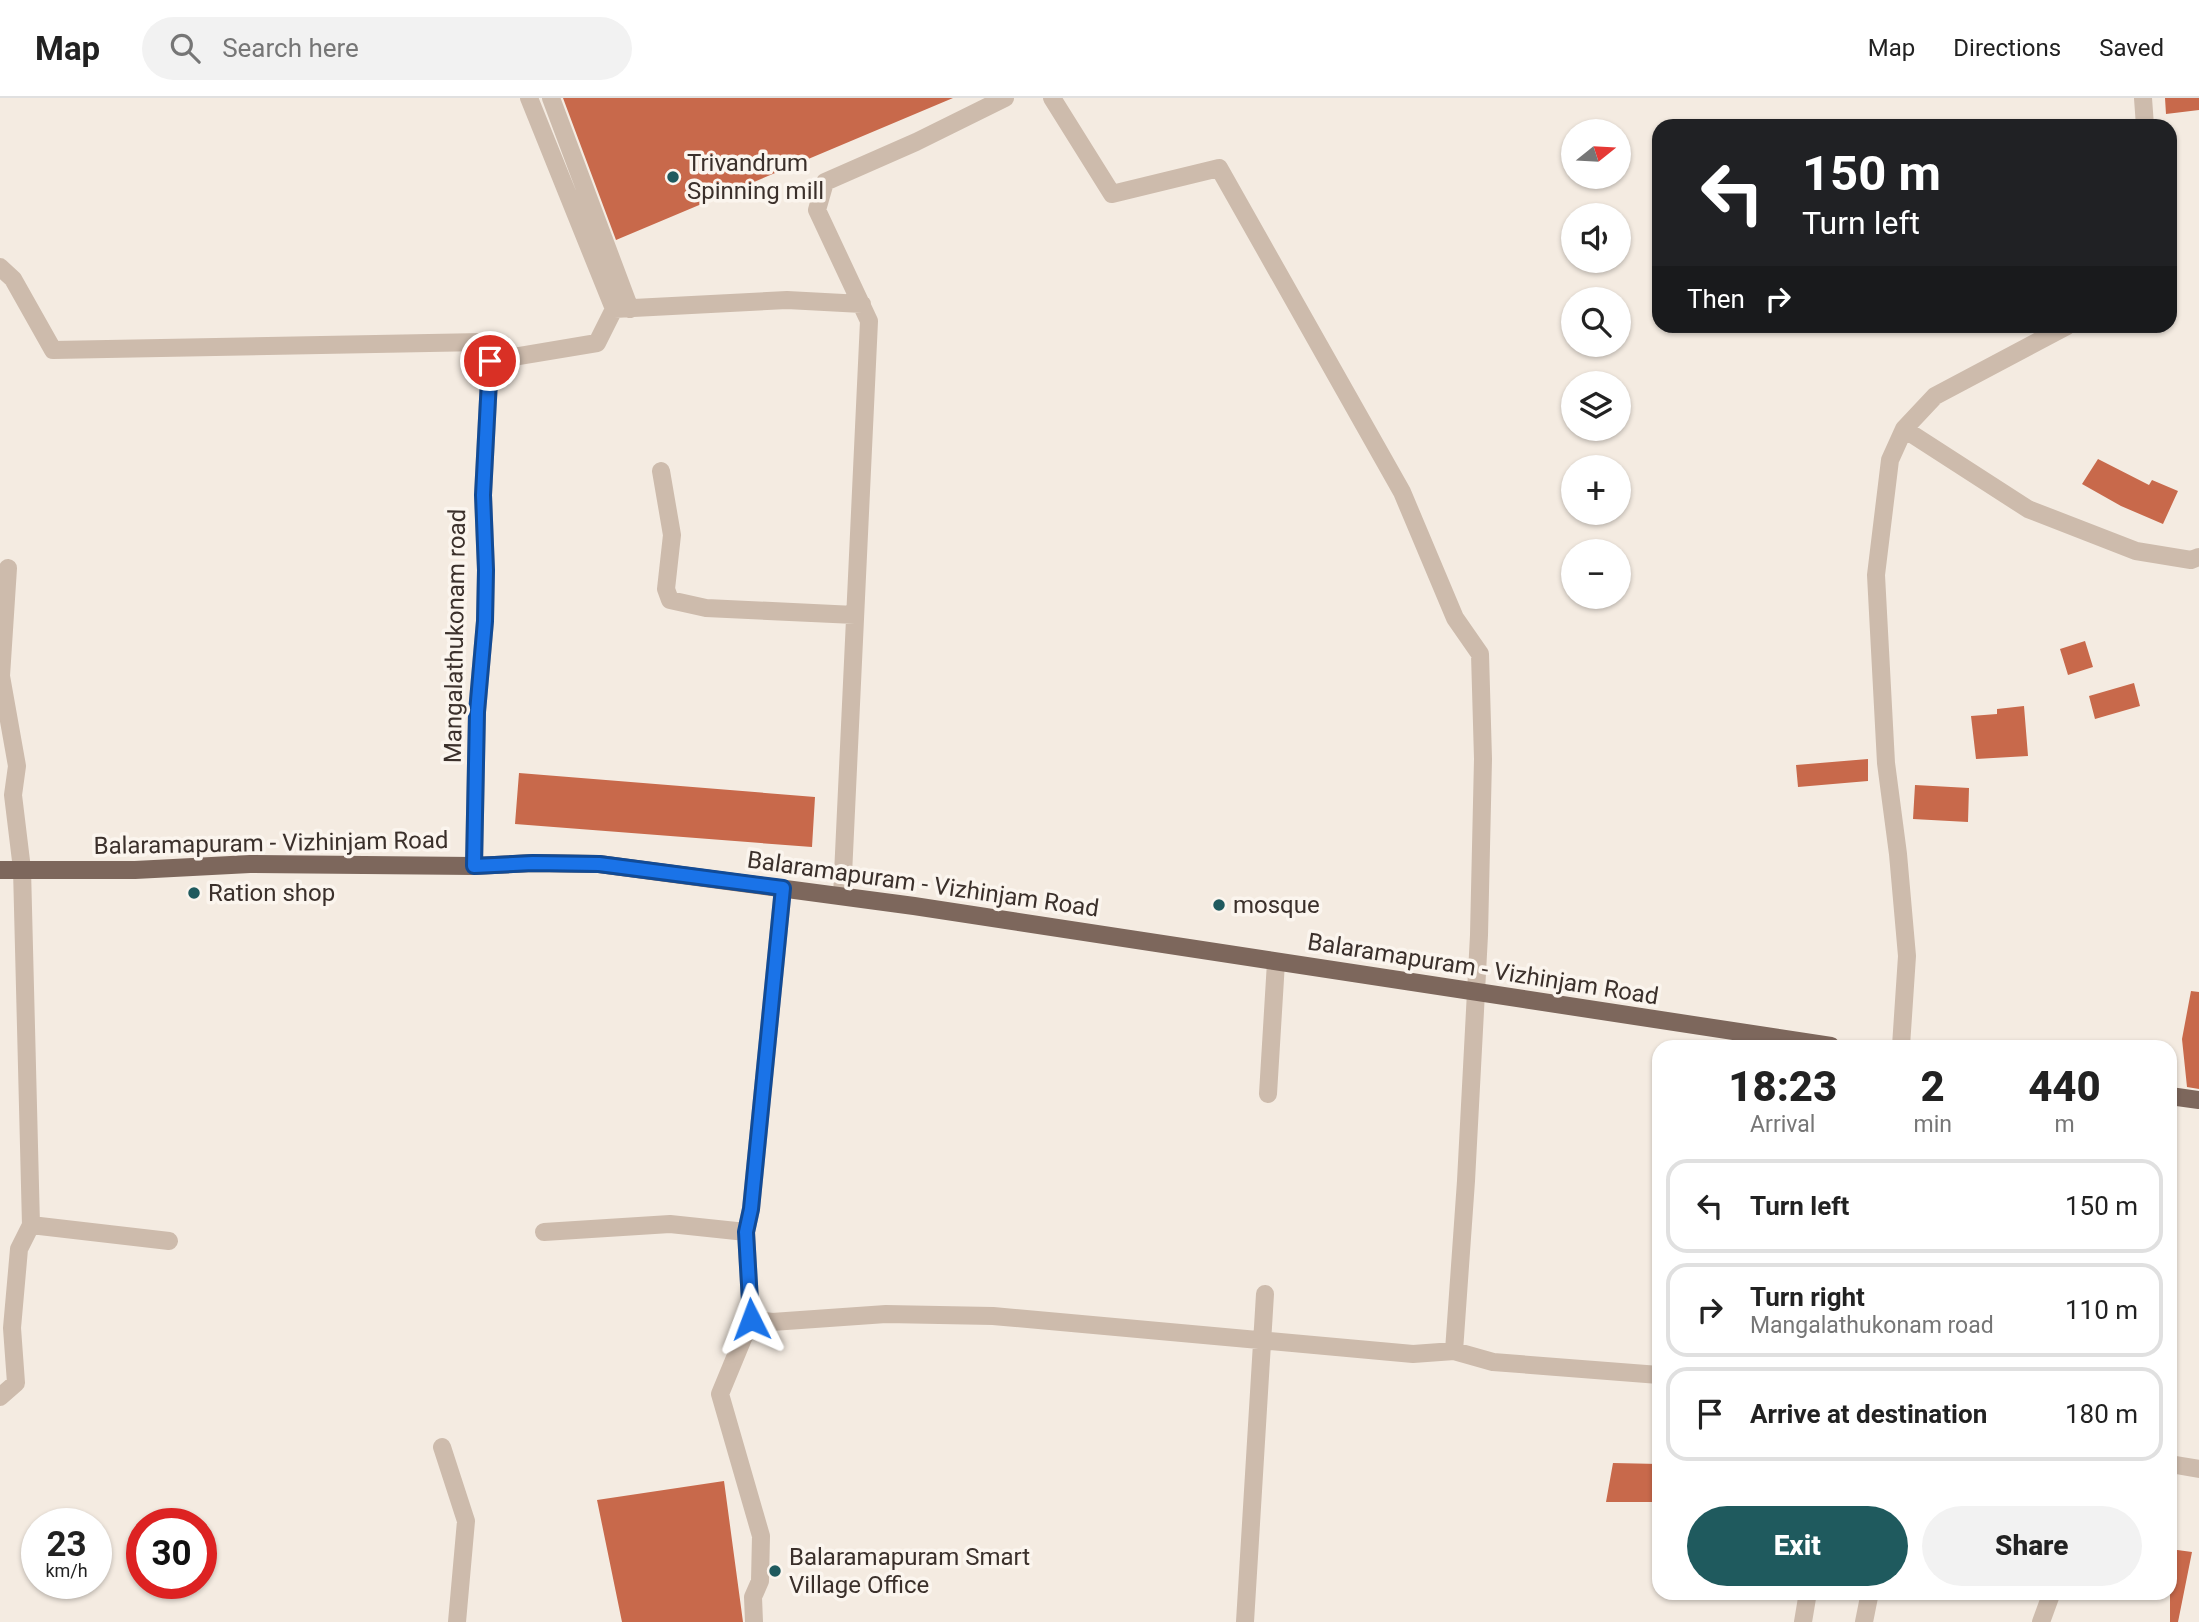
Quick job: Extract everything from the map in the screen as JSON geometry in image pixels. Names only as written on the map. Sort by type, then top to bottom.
[{"type":"main road","name":"Balaramapuram - Vizhinjam Road","points":[[0,870],[135,870],[250,864],[599,864],[842,896],[1792,1040]]},
{"type":"main road","points":[[2177,1097],[2199,1100]]},
{"type":"street","points":[[529,98],[622,309]]},
{"type":"street","points":[[551,98],[622,309]]},
{"type":"street","points":[[842,896],[869,321],[817,210],[825,182],[916,142],[1005,98]]},
{"type":"street","points":[[1052,98],[1112,194],[1219,168],[1402,492],[1455,618],[1480,654],[1483,759],[1476,992],[1454,1351]]},
{"type":"street","points":[[2143,98],[2144,119]]},
{"type":"street","points":[[0,267],[13,279],[53,350],[483,342],[490,361],[597,343],[622,309]]},
{"type":"street","points":[[622,309],[787,300],[862,304]]},
{"type":"street","points":[[1901,1040],[1907,956],[1886,763],[1876,575],[1890,460],[1904,429],[1935,396],[2054,333]]},
{"type":"street","name":"Mangalathukonam road","points":[[474,866],[477,712],[485,621],[483,495],[490,361]]},
{"type":"street","points":[[1904,429],[2028,509],[2136,551],[2191,560],[2199,557]]},
{"type":"street","points":[[661,471],[671,535],[666,589],[670,600],[706,608],[855,615]]},
{"type":"street","points":[[0,1397],[16,1383],[12,1328],[19,1249],[31,1225],[22,869],[13,795],[17,766],[1,676],[8,568]]},
{"type":"street","points":[[754,1622],[753,1597],[760,1580],[761,1535],[720,1394],[751,1319],[746,1232],[751,1209],[783,888]]},
{"type":"street","points":[[1268,1094],[1276,962]]},
{"type":"street","points":[[544,1231],[670,1224],[746,1232]]},
{"type":"street","points":[[31,1225],[169,1241]]},
{"type":"street","points":[[1245,1622],[1265,1294]]},
{"type":"street","points":[[751,1319],[772,1322],[886,1314],[993,1316],[1413,1354],[1454,1351],[1493,1362],[1652,1375]]},
{"type":"street","points":[[442,1447],[466,1521],[457,1622]]},
{"type":"street","points":[[2177,1465],[2199,1469]]},
{"type":"street","points":[[1803,1622],[1807,1600]]},
{"type":"street","points":[[1864,1622],[1868,1600]]},
{"type":"street","points":[[2041,1622],[2049,1600]]},
{"type":"building","name":"Trivandrum Spinning mill","points":[[563,98],[953,98],[616,240]]},
{"type":"building","points":[[2165,98],[2199,98],[2199,110],[2166,114]]},
{"type":"building","points":[[2098,459],[2149,485],[2152,480],[2178,491],[2163,524],[2121,506],[2082,484]]},
{"type":"building","points":[[2085,641],[2093,667],[2068,675],[2060,649]]},
{"type":"building","points":[[2134,683],[2140,706],[2095,719],[2089,696]]},
{"type":"building","points":[[2024,706],[2028,756],[1976,759],[1971,716],[1997,714],[1997,709]]},
{"type":"building","points":[[1868,759],[1868,781],[1798,787],[1796,765]]},
{"type":"building","points":[[519,773],[815,797],[812,847],[515,824]]},
{"type":"building","points":[[1915,785],[1969,788],[1968,822],[1913,819]]},
{"type":"building","points":[[2191,991],[2199,992],[2199,1089],[2187,1087],[2182,1039]]},
{"type":"building","points":[[1613,1463],[1652,1464],[1652,1502],[1606,1502]]},
{"type":"building","points":[[724,1481],[743,1622],[622,1622],[597,1500]]},
{"type":"building","points":[[2177,1550],[2192,1552],[2178,1622],[2170,1622],[2170,1600],[2177,1600]]},
{"type":"place","name":"Trivandrum Spinning mill","points":[[673,177]]},
{"type":"place","name":"Ration shop","points":[[194,893]]},
{"type":"place","name":"mosque","points":[[1219,905]]},
{"type":"place","name":"Balaramapuram Smart Village Office","points":[[775,1571]]},
{"type":"route","points":[[490,361],[483,495],[485,621],[477,712],[474,866],[599,864],[783,888],[751,1209],[746,1232],[751,1319]]}]
